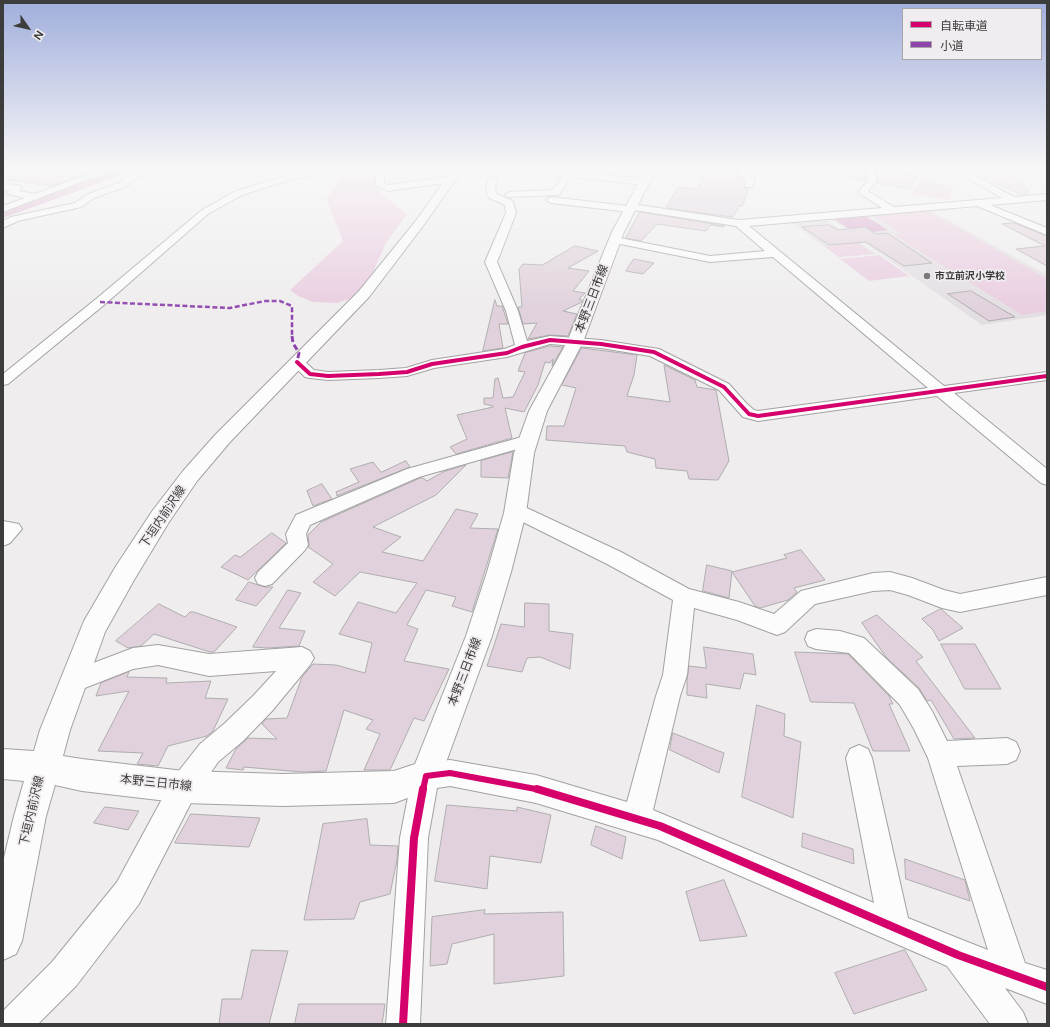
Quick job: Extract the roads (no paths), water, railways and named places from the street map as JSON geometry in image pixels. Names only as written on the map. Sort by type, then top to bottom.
[{"type":"main road","name":"下垣内前沢線","points":[[3,941],[30,816],[43,767],[72,682],[93,629],[125,573],[161,516],[190,476],[223,438],[364,294],[422,217]]},
{"type":"main road","name":"本野三日市線","points":[[3,764],[43,767],[82,776],[184,787],[290,790],[394,787],[426,776],[479,636],[499,572],[516,510],[524,453],[538,411],[575,342],[615,240],[627,217]]},
{"type":"street","points":[[3,225],[25,217]]},
{"type":"street","points":[[3,381],[100,302],[199,217]]},
{"type":"street","points":[[509,217],[491,262],[512,311],[522,347]]},
{"type":"street","points":[[695,217],[739,223],[817,217]]},
{"type":"street","points":[[1011,217],[1047,232]]},
{"type":"street","points":[[739,223],[1047,479]]},
{"type":"street","points":[[615,240],[710,259],[775,254]]},
{"type":"street","points":[[297,362],[310,374],[328,376],[379,374],[407,372],[432,364],[507,353],[522,347],[550,340],[602,344],[654,352],[724,388],[749,414],[758,416],[1047,376]]},
{"type":"street","points":[[265,578],[298,545],[296,534],[303,520],[413,473],[528,440]]},
{"type":"street","points":[[516,510],[614,558],[684,596],[739,611],[777,625],[809,597],[873,582],[890,581],[912,587],[942,599],[960,603],[1047,586]]},
{"type":"street","points":[[3,528],[12,529],[3,538]]},
{"type":"street","points":[[637,819],[668,696],[675,675],[684,596]]},
{"type":"street","points":[[816,639],[840,641],[856,645],[909,697],[924,720],[940,754],[1013,975]]},
{"type":"street","points":[[14,1024],[64,974],[128,893],[184,787],[209,753],[234,732],[263,703],[302,658],[209,664],[158,655],[132,659],[72,682]]},
{"type":"street","points":[[940,754],[1008,751]]},
{"type":"street","points":[[859,758],[895,928]]},
{"type":"street","points":[[403,1024],[414,838],[426,776],[450,773],[536,789],[660,826],[958,955],[1047,987]]},
{"type":"street","points":[[958,955],[1011,1024]]},
{"type":"place","name":"市立前沢小学校","points":[[927,276]]}]
